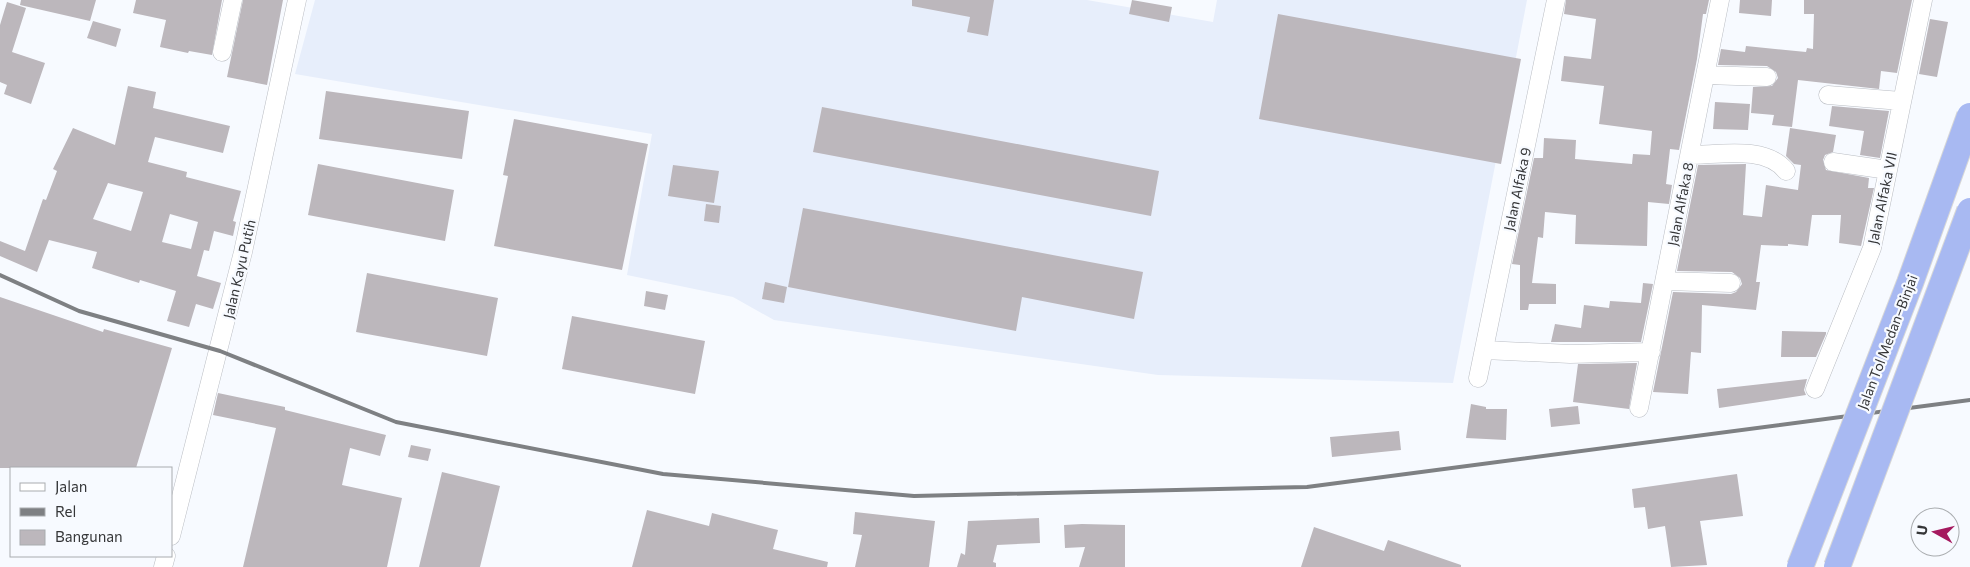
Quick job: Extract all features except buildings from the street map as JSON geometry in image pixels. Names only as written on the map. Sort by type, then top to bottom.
[{"type":"highway","name":"Jalan Tol Medan–Binjai","points":[[1800,567],[1910,283],[1970,116]]},
{"type":"highway","points":[[1837,567],[1970,211]]},
{"type":"street","points":[[222,52],[233,0]]},
{"type":"street","name":"Jalan Kayu Putih","points":[[172,532],[243,252],[297,0]]},
{"type":"street","name":"Jalan Alfaka 9","points":[[1478,378],[1556,0]]},
{"type":"street","name":"Jalan Alfaka 8","points":[[1640,408],[1720,0]]},
{"type":"street","name":"Jalan Alfaka VII","points":[[1814,389],[1872,248],[1923,0]]},
{"type":"street","points":[[1704,75],[1767,78]]},
{"type":"street","points":[[1828,95],[1901,101]]},
{"type":"street","points":[[1690,155],[1751,154],[1775,160],[1786,171]]},
{"type":"street","points":[[1833,162],[1888,170]]},
{"type":"street","points":[[1665,281],[1731,283]]},
{"type":"street","points":[[1484,350],[1570,354],[1651,352]]},
{"type":"shaded area","points":[[315,0],[1087,0],[1213,22],[1217,0],[1527,0],[1453,383],[1158,375],[774,320],[733,297],[627,275],[652,134],[295,74]]},
{"type":"railway","points":[[0,275],[79,311],[220,351],[396,422],[663,474],[914,496],[1307,487],[1970,400]]}]
